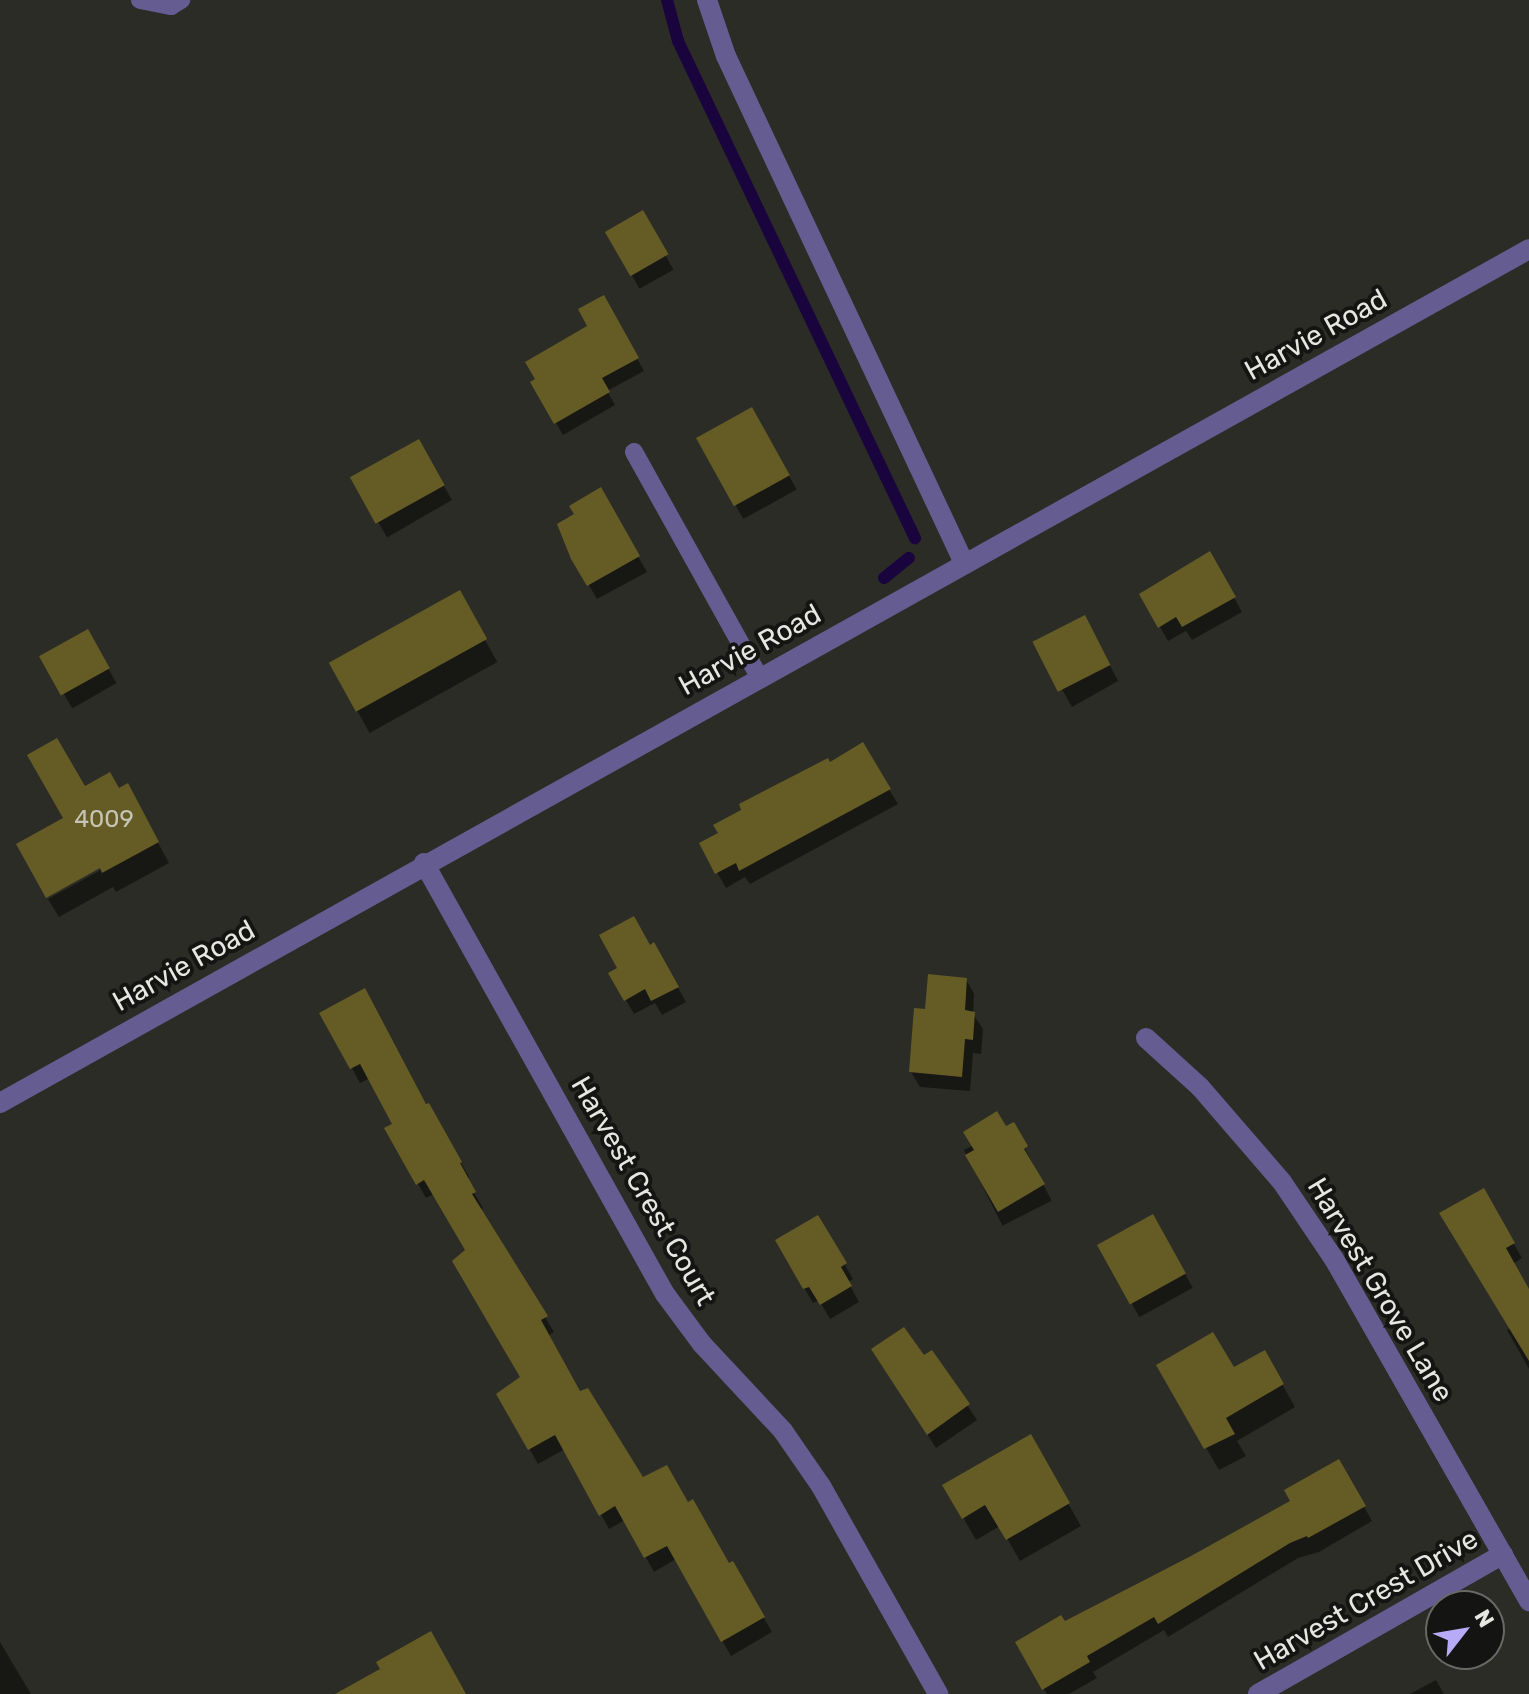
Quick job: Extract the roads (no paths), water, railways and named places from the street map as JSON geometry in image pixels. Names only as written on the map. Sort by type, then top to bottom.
[{"type":"street","points":[[707,0],[726,56],[964,563]]},
{"type":"street","name":"Harvie Road","points":[[0,1103],[424,863],[1529,249]]},
{"type":"street","name":"Harvest Crest Court","points":[[424,863],[665,1294],[702,1344],[783,1431],[806,1464],[938,1694]]},
{"type":"street","name":"Harvest Grove Lane","points":[[1146,1038],[1200,1087],[1282,1182],[1334,1259],[1529,1601]]},
{"type":"street","name":"Harvest Crest Drive","points":[[1258,1694],[1503,1554]]},
{"type":"lane","points":[[140,0],[171,6],[181,0]]},
{"type":"lane","points":[[634,452],[759,677]]},
{"type":"waterway","points":[[667,0],[678,41],[915,538]]},
{"type":"waterway","points":[[884,578],[909,558]]}]
